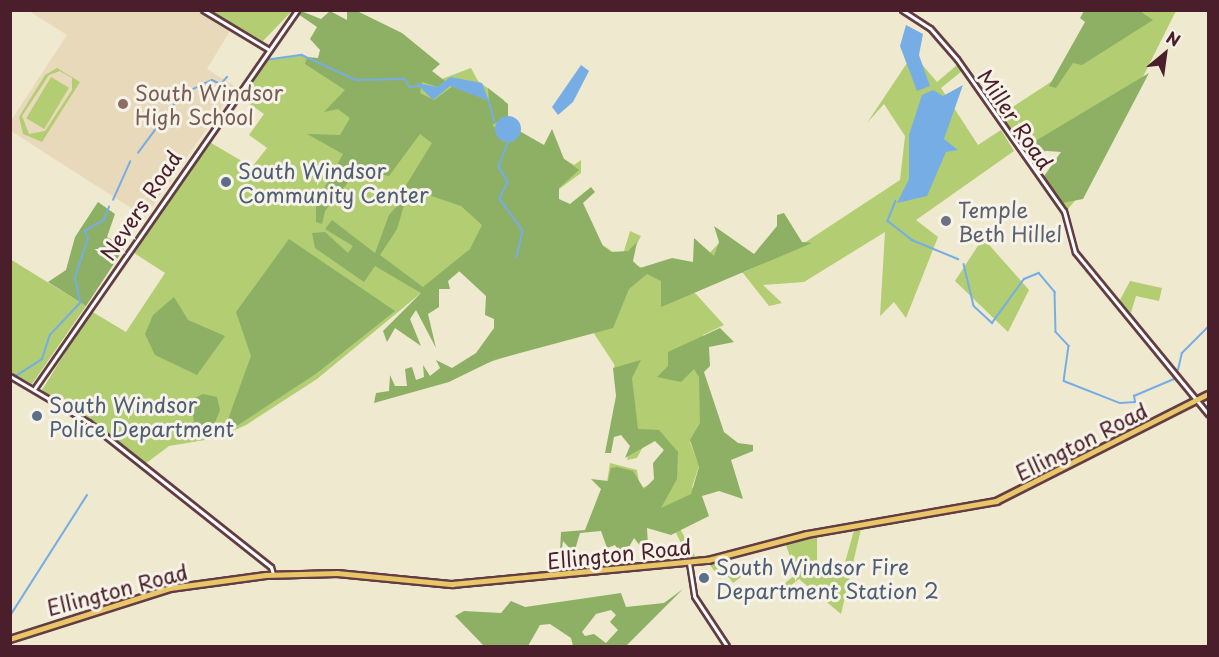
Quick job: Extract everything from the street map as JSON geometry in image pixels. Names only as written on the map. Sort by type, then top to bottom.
[{"type":"main road","name":"Ellington Road","points":[[10,639],[170,588],[273,574],[337,573],[452,584],[689,563],[863,522],[996,501],[1209,394]]},
{"type":"street","points":[[203,10],[268,49]]},
{"type":"street","name":"Nevers Road","points":[[34,389],[297,10]]},
{"type":"street","name":"Miller Road","points":[[902,10],[930,28],[957,60],[1064,211],[1075,252],[1209,414]]},
{"type":"street","points":[[10,376],[88,423],[268,566],[273,574]]},
{"type":"street","points":[[689,563],[694,596],[728,646]]},
{"type":"shaded area","name":"South Windsor High School","points":[[29,11],[196,11],[230,31],[207,69],[236,87],[145,217],[11,131],[10,122],[67,35]]},
{"type":"green space","points":[[210,11],[292,11],[263,41]]},
{"type":"green space","points":[[301,11],[321,19],[330,11],[347,20],[347,11],[357,11],[402,33],[440,64],[432,71],[445,81],[438,87],[422,82],[420,93],[434,100],[453,86],[489,101],[488,88],[508,104],[508,116],[492,125],[512,142],[521,132],[544,145],[552,129],[564,159],[579,170],[559,188],[559,199],[570,204],[591,187],[595,192],[583,203],[603,246],[611,252],[628,251],[637,242],[633,261],[640,268],[672,258],[693,262],[694,238],[714,256],[719,242],[714,226],[754,254],[777,226],[777,215],[784,213],[802,242],[812,243],[661,307],[661,281],[647,274],[629,289],[613,328],[494,360],[449,382],[374,403],[376,393],[389,391],[390,375],[395,386],[407,386],[405,369],[412,367],[416,380],[424,377],[423,365],[430,376],[440,368],[436,360],[452,368],[476,353],[494,328],[494,319],[485,315],[486,296],[459,271],[448,281],[450,289],[439,289],[439,307],[428,314],[436,348],[416,310],[410,319],[421,346],[395,328],[387,342],[383,331],[421,293],[375,266],[364,282],[315,248],[312,233],[325,232],[348,253],[353,246],[325,229],[332,220],[375,253],[389,215],[407,195],[397,229],[380,255],[423,287],[470,249],[482,225],[461,206],[405,187],[432,143],[420,134],[389,176],[358,170],[325,211],[322,224],[316,222],[316,203],[343,154],[307,134],[340,135],[350,118],[338,109],[324,112],[345,90],[305,64],[307,57],[318,58],[320,50],[310,39],[317,27],[298,14]]},
{"type":"green space","points":[[1084,11],[1140,11],[1153,20],[1082,65],[1073,63],[1056,88],[1049,86],[1085,22],[1080,18]]},
{"type":"green space","points":[[1095,11],[1176,11],[1089,184],[1068,209],[1043,181],[1071,156],[1058,140],[1031,164],[999,116],[1063,74]]},
{"type":"green space","points":[[324,48],[439,80],[471,68],[478,81],[504,100],[497,117],[574,165],[581,160],[581,173],[540,203],[622,258],[630,231],[641,236],[628,261],[696,294],[724,325],[703,335],[701,384],[718,423],[690,442],[699,466],[692,487],[704,506],[678,525],[696,558],[689,559],[670,521],[606,488],[610,463],[637,470],[640,489],[659,480],[665,441],[647,439],[637,458],[627,460],[634,435],[620,419],[614,364],[591,329],[475,367],[521,328],[469,264],[426,298],[421,293],[317,379],[246,425],[217,438],[169,446],[145,464],[42,390],[91,311],[126,332],[165,273],[131,251],[206,140],[252,167],[267,148],[249,135],[264,114],[238,96],[265,60],[302,55],[315,62]]},
{"type":"green space","points":[[913,54],[937,82],[957,65],[962,71],[941,88],[978,145],[1001,130],[1014,151],[916,220],[938,237],[906,318],[894,302],[880,316],[885,232],[804,282],[763,285],[782,303],[769,306],[743,273],[698,265],[720,242],[744,272],[795,249],[900,180],[905,136],[884,104],[867,123]]},
{"type":"green space","points":[[57,68],[80,82],[42,142],[23,134],[19,117],[45,75]],"holes":[[[60,71],[72,78],[72,90],[45,131],[29,134],[22,116],[49,75]]]},
{"type":"green space","points":[[1149,73],[1083,199],[1062,203],[1042,179],[1061,152],[1022,149]]},
{"type":"green space","points":[[51,77],[69,88],[44,129],[26,118]]},
{"type":"green space","points":[[98,202],[115,214],[107,237],[125,247],[86,306],[48,282],[66,270],[75,237]]},
{"type":"green space","points":[[983,238],[1029,290],[1008,332],[955,281]]},
{"type":"green space","points":[[289,239],[395,311],[317,373],[229,431],[227,422],[251,356],[236,312]]},
{"type":"green space","points":[[10,259],[86,306],[32,384],[11,373]]},
{"type":"green space","points":[[1130,281],[1162,288],[1159,301],[1136,296],[1131,313],[1120,300]]},
{"type":"green space","points":[[174,297],[188,320],[225,336],[197,375],[155,355],[145,334],[153,315]]},
{"type":"green space","points":[[720,328],[734,342],[709,347],[710,366],[704,372],[724,432],[738,443],[753,445],[753,451],[731,460],[743,499],[719,491],[702,496],[709,516],[671,535],[647,528],[648,546],[641,547],[634,538],[623,558],[615,545],[607,548],[601,531],[580,533],[574,553],[563,541],[559,569],[561,532],[585,530],[601,489],[591,479],[608,481],[611,468],[617,467],[633,471],[644,489],[654,479],[653,463],[664,450],[655,441],[625,458],[630,446],[621,435],[614,437],[611,453],[605,453],[616,396],[613,368],[641,360],[632,378],[638,429],[659,430],[678,452],[677,479],[661,508],[691,494],[699,467],[690,440],[700,423],[699,377],[694,369],[681,382],[657,377],[668,366],[668,352]]},
{"type":"green space","points":[[203,394],[217,397],[220,410],[211,432],[196,437],[191,400]]},
{"type":"green space","points":[[862,525],[841,614],[799,579],[780,594],[777,590],[796,574],[785,542],[817,535],[817,563],[831,569],[844,566],[855,527]]},
{"type":"green space","points":[[729,558],[741,577],[733,583],[726,574],[720,579],[710,565]]},
{"type":"green space","points":[[683,589],[626,646],[573,646],[571,638],[550,624],[540,625],[528,646],[484,646],[455,616],[464,611],[501,613],[511,601],[525,607],[621,593],[626,607],[664,603]],"holes":[[[611,610],[616,615],[610,622],[618,630],[606,643],[594,634],[585,636],[582,632],[596,614]]]},
{"type":"water","points":[[906,25],[923,34],[919,55],[930,86],[917,91],[900,46]]},
{"type":"water","points":[[581,65],[589,71],[573,102],[558,115],[552,107]]},
{"type":"water","points":[[450,77],[482,83],[489,101],[450,86],[433,100],[416,83],[438,87]]},
{"type":"water","points":[[963,85],[944,139],[958,150],[946,152],[927,196],[897,203],[909,179],[909,135],[922,95],[933,90],[943,96]]},
{"type":"water","points":[[508,116],[517,120],[521,129],[517,138],[508,142],[499,138],[495,129],[499,120]]},
{"type":"waterway","points":[[265,60],[302,55],[356,80],[405,79],[410,87],[419,86]]},
{"type":"waterway","points":[[138,153],[181,95],[212,80],[221,84],[227,77]]},
{"type":"waterway","points":[[489,100],[494,120]]},
{"type":"waterway","points":[[509,141],[499,167],[508,182],[500,199],[523,231],[517,257]]},
{"type":"waterway","points":[[113,200],[130,162]]},
{"type":"waterway","points":[[896,201],[888,221],[912,240],[958,259]]},
{"type":"waterway","points":[[16,376],[42,359],[50,335],[80,303],[75,277],[88,239],[85,231],[104,220],[109,207]]},
{"type":"waterway","points":[[964,264],[974,306],[992,323],[1024,279],[1039,273],[1055,292],[1056,332],[1069,346],[1064,381],[1120,403],[1135,402],[1134,396],[1174,379]]},
{"type":"waterway","points":[[1178,370],[1182,353],[1208,327]]},
{"type":"waterway","points":[[10,616],[87,495]]},
{"type":"place","name":"South Windsor High School","points":[[123,104]]},
{"type":"place","name":"South Windsor Community Center","points":[[226,182]]},
{"type":"place","name":"Temple Beth Hillel","points":[[946,221]]},
{"type":"place","name":"South Windsor Police Department","points":[[37,416]]},
{"type":"place","name":"South Windsor Fire Department Station 2","points":[[704,578]]}]
